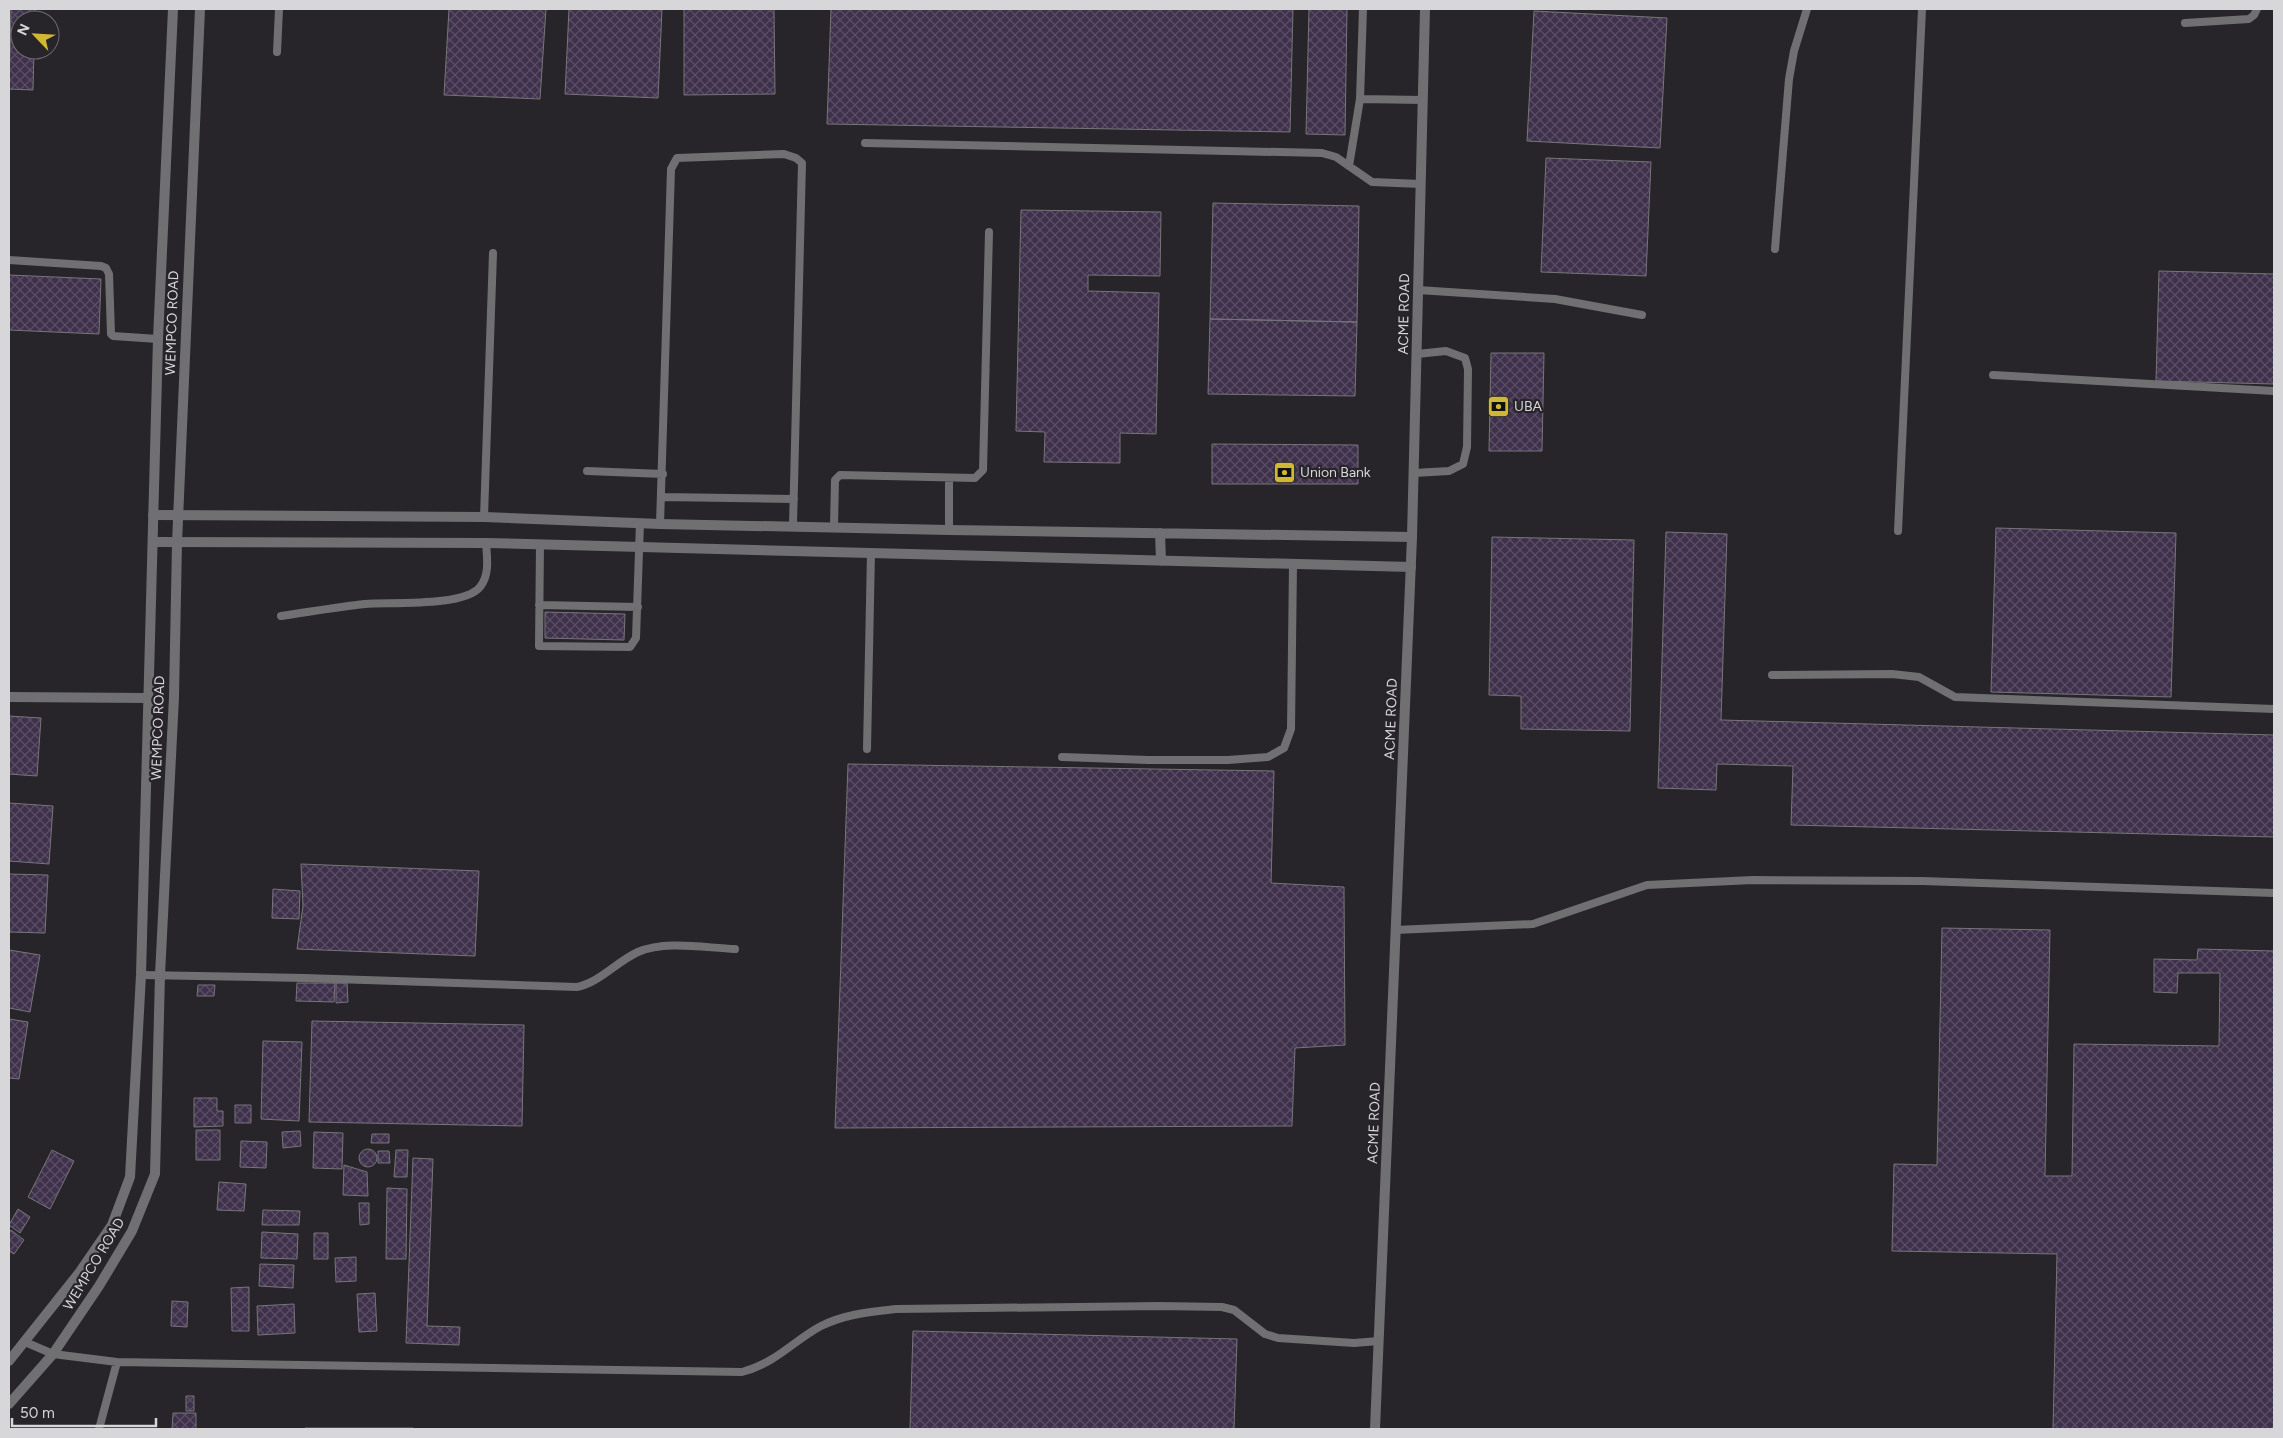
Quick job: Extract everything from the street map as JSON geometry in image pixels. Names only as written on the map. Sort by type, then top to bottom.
[{"type":"street","name":"WEMPCO ROAD","points":[[9,1361],[79,1274],[112,1225],[130,1178],[141,975],[158,339],[173,9]]},
{"type":"street","name":"WEMPCO ROAD","points":[[9,1404],[53,1354],[99,1286],[132,1232],[155,1174],[160,975],[174,697],[178,515],[200,9]]},
{"type":"street","name":"ACME ROAD","points":[[1375,1429],[1411,567],[1425,9]]},
{"type":"street","points":[[153,515],[484,517],[660,524],[1412,537]]},
{"type":"street","points":[[1160,534],[1161,562]]},
{"type":"street","points":[[153,542],[540,544],[871,552],[1161,562],[1411,567]]},
{"type":"street","points":[[9,697],[147,698]]},
{"type":"lane","points":[[277,52],[279,9]]},
{"type":"lane","points":[[1348,166],[1360,99],[1363,9]]},
{"type":"lane","points":[[1775,249],[1789,79],[1794,51],[1807,9]]},
{"type":"lane","points":[[1898,531],[1922,9]]},
{"type":"lane","points":[[2185,24],[2249,19],[2257,9]]},
{"type":"lane","points":[[1360,99],[1423,100]]},
{"type":"lane","points":[[865,143],[1322,153],[1336,158],[1372,182],[1421,184]]},
{"type":"lane","points":[[660,524],[671,169],[677,158],[784,154],[796,158],[802,163],[793,525]]},
{"type":"lane","points":[[834,526],[835,480],[840,475],[975,478],[983,470],[989,232]]},
{"type":"lane","points":[[484,517],[493,253]]},
{"type":"lane","points":[[9,260],[101,266],[106,268],[109,274],[111,334],[113,336],[158,339]]},
{"type":"lane","points":[[1418,290],[1555,298],[1642,314]]},
{"type":"lane","points":[[1414,473],[1449,471],[1463,464],[1467,447],[1468,369],[1466,358],[1446,352],[1417,354]]},
{"type":"lane","points":[[1992,376],[2274,391]]},
{"type":"lane","points":[[587,471],[663,474]]},
{"type":"lane","points":[[949,478],[949,530]]},
{"type":"lane","points":[[662,497],[794,498]]},
{"type":"lane","points":[[540,544],[538,643],[542,647],[630,647],[636,638],[640,523]]},
{"type":"lane","points":[[281,616],[364,604],[463,598],[481,586],[487,568],[486,543]]},
{"type":"lane","points":[[867,749],[871,552]]},
{"type":"lane","points":[[1062,757],[1228,760],[1268,757],[1284,748],[1291,729],[1293,564]]},
{"type":"lane","points":[[539,605],[638,607]]},
{"type":"lane","points":[[1772,675],[1892,674],[1919,678],[1955,697],[2274,709]]},
{"type":"lane","points":[[1395,930],[1533,924],[1647,885],[1753,880],[1922,881],[2274,893]]},
{"type":"lane","points":[[141,975],[373,980],[577,988],[588,985],[638,952],[664,946],[735,949]]},
{"type":"lane","points":[[25,1342],[53,1354],[117,1362],[742,1372],[760,1368],[820,1326],[861,1313],[896,1309],[1159,1306],[1222,1307],[1234,1310],[1265,1334],[1278,1338],[1354,1343],[1379,1341]]},
{"type":"lane","points":[[99,1429],[117,1362]]},
{"type":"building","points":[[11,9],[35,9],[35,10]]},
{"type":"building","points":[[449,9],[546,9],[540,99],[444,95]]},
{"type":"building","points":[[569,9],[662,9],[658,98],[565,94]]},
{"type":"building","points":[[684,9],[774,9],[775,94],[684,95]]},
{"type":"building","points":[[831,9],[1293,9],[1290,132],[827,124]]},
{"type":"building","points":[[1309,9],[1347,9],[1345,135],[1306,134]]},
{"type":"building","points":[[1534,11],[1667,18],[1660,148],[1527,141]]},
{"type":"building","points":[[10,49],[10,60],[34,60],[33,90],[9,89]]},
{"type":"building","points":[[1546,158],[1651,162],[1646,276],[1541,272]]},
{"type":"building","points":[[1213,203],[1359,206],[1357,322],[1210,319]]},
{"type":"building","points":[[1021,210],[1161,212],[1160,276],[1088,275],[1088,291],[1159,293],[1156,434],[1120,433],[1120,463],[1044,462],[1045,432],[1016,431]]},
{"type":"building","points":[[2159,271],[2274,274],[2274,384],[2156,381]]},
{"type":"building","points":[[9,275],[101,279],[99,334],[9,330]]},
{"type":"building","points":[[1210,319],[1357,322],[1355,396],[1208,394]]},
{"type":"building","points":[[1491,353],[1544,353],[1542,451],[1489,451]]},
{"type":"building","points":[[1212,444],[1358,445],[1358,484],[1212,484]]},
{"type":"building","points":[[1996,528],[2176,533],[2171,697],[1991,692]]},
{"type":"building","points":[[1666,532],[1727,534],[1721,720],[2274,735],[2274,837],[1791,825],[1793,766],[1717,764],[1716,790],[1658,788]]},
{"type":"building","points":[[1492,537],[1634,540],[1630,731],[1521,729],[1521,696],[1489,695]]},
{"type":"building","points":[[545,612],[625,614],[624,640],[545,638]]},
{"type":"building","points":[[9,716],[41,718],[37,776],[9,774]]},
{"type":"building","points":[[848,764],[1274,771],[1271,883],[1344,887],[1345,1045],[1295,1048],[1292,1126],[835,1128]]},
{"type":"building","points":[[9,803],[53,806],[49,864],[9,861]]},
{"type":"building","points":[[301,864],[479,871],[475,956],[297,949],[303,906]]},
{"type":"building","points":[[9,874],[48,875],[45,933],[9,932]]},
{"type":"building","points":[[273,889],[300,891],[299,919],[272,918]]},
{"type":"building","points":[[1942,928],[2050,930],[2045,1176],[2072,1176],[2074,1044],[2219,1046],[2220,973],[2178,973],[2177,993],[2154,992],[2154,959],[2197,960],[2198,949],[2274,951],[2274,1429],[2053,1429],[2057,1254],[1892,1251],[1894,1164],[1937,1165]]},
{"type":"building","points":[[9,950],[40,955],[30,1012],[9,1008]]},
{"type":"building","points":[[297,983],[335,983],[334,1002],[296,1001]]},
{"type":"building","points":[[336,983],[347,983],[348,1002],[336,1003]]},
{"type":"building","points":[[198,985],[215,985],[214,996],[197,996]]},
{"type":"building","points":[[9,1019],[28,1022],[19,1079],[9,1078]]},
{"type":"building","points":[[312,1021],[524,1025],[522,1126],[309,1122]]},
{"type":"building","points":[[263,1041],[302,1042],[299,1121],[261,1119]]},
{"type":"building","points":[[194,1098],[217,1098],[217,1111],[223,1111],[223,1126],[194,1127]]},
{"type":"building","points":[[235,1105],[251,1105],[251,1123],[235,1123]]},
{"type":"building","points":[[196,1130],[220,1130],[220,1160],[196,1160]]},
{"type":"building","points":[[300,1131],[301,1146],[283,1148],[282,1132]]},
{"type":"building","points":[[314,1132],[343,1133],[342,1169],[313,1168]]},
{"type":"building","points":[[372,1134],[389,1134],[389,1143],[371,1143]]},
{"type":"building","points":[[241,1141],[267,1142],[266,1168],[240,1167]]},
{"type":"building","points":[[364,1149],[372,1149],[377,1154],[375,1165],[364,1167],[359,1162],[359,1154]]},
{"type":"building","points":[[52,1150],[74,1161],[50,1209],[28,1197]]},
{"type":"building","points":[[396,1150],[408,1150],[407,1177],[394,1177]]},
{"type":"building","points":[[378,1151],[389,1151],[390,1163],[378,1163]]},
{"type":"building","points":[[413,1158],[433,1159],[427,1326],[460,1327],[459,1345],[406,1343]]},
{"type":"building","points":[[344,1165],[367,1172],[368,1196],[343,1195]]},
{"type":"building","points":[[219,1182],[246,1184],[244,1211],[217,1210]]},
{"type":"building","points":[[387,1188],[407,1189],[406,1259],[386,1259]]},
{"type":"building","points":[[359,1203],[369,1203],[369,1224],[360,1225]]},
{"type":"building","points":[[18,1209],[30,1217],[20,1233],[9,1225]]},
{"type":"building","points":[[263,1210],[300,1211],[299,1225],[262,1225]]},
{"type":"building","points":[[11,1230],[24,1240],[14,1254],[9,1251],[9,1233]]},
{"type":"building","points":[[262,1232],[298,1234],[297,1259],[261,1258]]},
{"type":"building","points":[[314,1233],[328,1233],[328,1259],[314,1259]]},
{"type":"building","points":[[356,1257],[356,1281],[336,1282],[335,1258]]},
{"type":"building","points":[[260,1264],[294,1265],[293,1288],[259,1286]]},
{"type":"building","points":[[249,1287],[249,1331],[232,1331],[231,1288]]},
{"type":"building","points":[[375,1293],[377,1331],[359,1332],[357,1294]]},
{"type":"building","points":[[172,1301],[188,1302],[187,1327],[171,1326]]},
{"type":"building","points":[[294,1304],[295,1333],[258,1335],[257,1306]]},
{"type":"building","points":[[913,1331],[1237,1339],[1234,1429],[910,1429]]},
{"type":"building","points":[[186,1396],[194,1396],[194,1411],[186,1411]]},
{"type":"building","points":[[173,1413],[196,1413],[196,1429],[172,1429]]},
{"type":"building","points":[[413,1428],[413,1429],[305,1429]]},
{"type":"place","name":"UBA","points":[[1498,406]]},
{"type":"place","name":"Union Bank","points":[[1284,472]]}]
